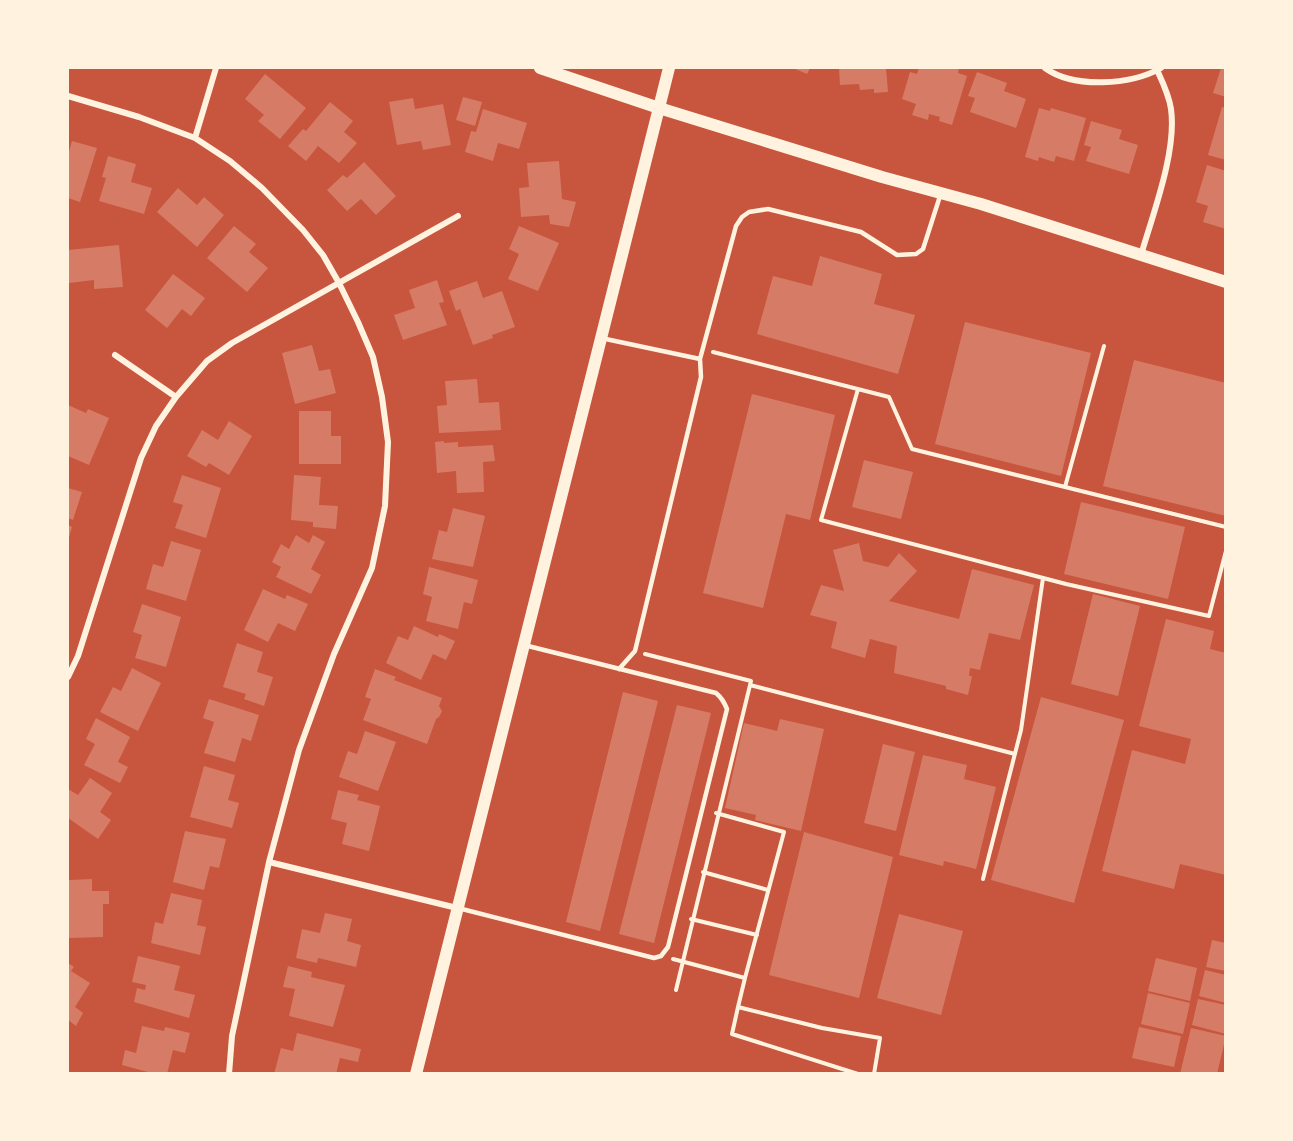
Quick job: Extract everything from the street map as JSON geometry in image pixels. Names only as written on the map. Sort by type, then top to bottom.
[{"type":"main road","points":[[540,68],[659,108],[941,194],[981,204],[1226,282]]},
{"type":"main road","points":[[416,1074],[669,68]]},
{"type":"street","points":[[195,138],[216,68]]},
{"type":"street","points":[[1045,68],[1055,75],[1072,79],[1108,82],[1127,80],[1159,69],[1169,96],[1172,129],[1165,170],[1141,256]]},
{"type":"street","points":[[68,96],[139,117],[195,138],[230,161],[262,188],[303,230],[323,255],[339,283],[373,357],[382,397],[388,442],[385,506],[372,568],[334,654],[299,750],[269,862],[232,1036],[229,1074]]},
{"type":"street","points":[[68,677],[78,657],[141,458],[156,426],[176,397],[207,361],[232,343],[458,216]]},
{"type":"street","points":[[115,355],[176,397]]},
{"type":"street","points":[[269,862],[458,908]]},
{"type":"lane","points":[[619,669],[635,651],[702,377],[700,359],[702,349],[736,226],[742,217],[749,212],[768,209],[861,232],[897,255],[910,255],[923,249],[941,194]]},
{"type":"lane","points":[[602,338],[700,359]]},
{"type":"lane","points":[[458,908],[654,958],[661,956],[668,947],[676,916],[727,709],[722,697],[716,693],[524,645]]},
{"type":"path","points":[[1065,487],[1104,346]]},
{"type":"path","points":[[702,349],[889,397],[912,449],[1226,527]]},
{"type":"path","points":[[858,389],[821,520],[1043,578],[1209,616],[1226,551]]},
{"type":"path","points":[[983,879],[1021,730],[1043,578]]},
{"type":"path","points":[[750,685],[1015,754]]},
{"type":"path","points":[[702,809],[784,832],[732,1034],[858,1074]]},
{"type":"path","points":[[688,868],[769,890]]},
{"type":"path","points":[[676,916],[757,934]]},
{"type":"path","points":[[661,956],[745,978]]},
{"type":"path","points":[[738,1007],[822,1028],[880,1038],[874,1074]]},
{"type":"building","points":[[793,68],[810,68],[807,74]]},
{"type":"building","points":[[839,68],[886,68],[888,92],[874,93],[874,89],[860,90],[859,84],[840,85]]},
{"type":"building","points":[[919,68],[959,68],[958,73],[967,76],[952,125],[939,121],[940,117],[929,114],[928,120],[912,115],[916,104],[902,99],[910,72],[917,74]]},
{"type":"building","points":[[1221,68],[1226,68],[1226,97],[1213,93]]},
{"type":"building","points":[[977,72],[1007,83],[1004,91],[1026,99],[1016,128],[970,112],[975,98],[968,96]]},
{"type":"building","points":[[265,74],[306,108],[280,139],[258,121],[264,115],[245,99]]},
{"type":"building","points":[[463,97],[482,102],[475,126],[456,120]]},
{"type":"building","points":[[413,98],[415,109],[443,104],[451,145],[423,150],[421,141],[397,145],[389,102]]},
{"type":"building","points":[[330,102],[353,121],[344,132],[357,143],[339,163],[318,146],[306,161],[288,146],[303,129],[306,131]]},
{"type":"building","points":[[1222,107],[1226,108],[1226,160],[1208,155]]},
{"type":"building","points":[[1039,108],[1050,111],[1051,108],[1086,118],[1074,161],[1056,156],[1054,162],[1039,157],[1038,161],[1025,157]]},
{"type":"building","points":[[483,109],[527,123],[519,149],[498,143],[493,161],[465,152],[471,131],[476,132]]},
{"type":"building","points":[[1091,121],[1122,130],[1119,139],[1138,145],[1129,174],[1086,161],[1091,147],[1084,145]]},
{"type":"building","points":[[72,141],[97,148],[80,202],[68,198],[68,150]]},
{"type":"building","points":[[108,156],[136,164],[131,182],[152,188],[144,214],[99,201],[106,178],[102,177]]},
{"type":"building","points":[[559,161],[562,199],[576,202],[569,227],[550,224],[549,215],[521,217],[519,188],[529,187],[527,163]]},
{"type":"building","points":[[364,162],[396,196],[376,215],[361,199],[347,211],[327,190],[343,175],[347,178]]},
{"type":"building","points":[[1207,165],[1226,171],[1226,229],[1203,222],[1208,206],[1196,202]]},
{"type":"building","points":[[178,188],[197,205],[204,197],[224,215],[197,247],[157,212]]},
{"type":"building","points":[[234,226],[256,244],[249,252],[268,268],[247,292],[207,258]]},
{"type":"building","points":[[519,226],[559,243],[538,291],[508,279],[519,254],[509,249]]},
{"type":"building","points":[[119,245],[123,287],[94,289],[94,280],[69,283],[68,250]]},
{"type":"building","points":[[820,256],[882,274],[874,304],[915,315],[898,374],[757,334],[773,276],[812,286]]},
{"type":"building","points":[[173,274],[205,298],[191,316],[182,309],[167,328],[145,310]]},
{"type":"building","points":[[437,280],[444,302],[439,303],[447,325],[403,340],[394,315],[415,308],[409,290]]},
{"type":"building","points":[[477,281],[483,298],[502,291],[515,327],[473,345],[460,309],[456,311],[449,291]]},
{"type":"building","points":[[965,322],[1091,353],[1061,476],[935,444]]},
{"type":"building","points":[[312,345],[319,371],[330,369],[336,393],[295,404],[282,353]]},
{"type":"building","points":[[1134,360],[1226,383],[1226,516],[1103,486]]},
{"type":"building","points":[[477,379],[479,403],[499,402],[501,430],[439,433],[437,406],[447,405],[445,381]]},
{"type":"building","points":[[752,394],[835,415],[810,520],[786,514],[763,608],[703,593]]},
{"type":"building","points":[[68,405],[86,413],[88,409],[109,418],[89,465],[68,456]]},
{"type":"building","points":[[299,411],[331,411],[331,436],[341,436],[341,464],[299,464]]},
{"type":"building","points":[[229,421],[252,436],[229,475],[209,463],[206,467],[187,456],[202,430],[218,440]]},
{"type":"building","points":[[444,441],[444,443],[458,442],[458,447],[493,445],[495,461],[483,462],[484,492],[457,493],[456,471],[437,473],[435,442]]},
{"type":"building","points":[[864,460],[913,472],[901,519],[852,507]]},
{"type":"building","points":[[182,475],[221,488],[206,538],[175,528],[183,505],[173,502]]},
{"type":"building","points":[[294,475],[321,477],[319,505],[338,506],[336,529],[313,527],[313,522],[291,520]]},
{"type":"building","points":[[68,488],[82,492],[73,520],[68,518]]},
{"type":"building","points":[[1081,502],[1185,527],[1168,599],[1064,574]]},
{"type":"building","points":[[453,508],[485,516],[473,567],[432,559],[439,530],[447,532]]},
{"type":"building","points":[[68,525],[72,527],[68,541]]},
{"type":"building","points":[[296,535],[309,543],[313,535],[325,542],[311,569],[321,575],[311,594],[276,577],[281,567],[272,562],[281,544],[289,549]]},
{"type":"building","points":[[171,541],[201,550],[186,601],[146,589],[153,564],[163,567]]},
{"type":"building","points":[[859,543],[863,561],[888,567],[899,553],[917,571],[889,601],[959,619],[972,569],[1034,585],[1020,640],[989,633],[980,670],[970,668],[969,676],[972,676],[968,695],[946,689],[946,686],[894,673],[897,646],[870,639],[865,658],[831,648],[837,622],[810,615],[821,585],[844,591],[833,550]]},
{"type":"building","points":[[429,567],[478,580],[472,604],[464,602],[458,629],[426,621],[432,597],[423,594]]},
{"type":"building","points":[[263,589],[285,599],[287,595],[308,604],[295,631],[278,623],[268,642],[244,630]]},
{"type":"building","points":[[1093,594],[1140,606],[1118,696],[1071,684]]},
{"type":"building","points":[[142,604],[181,617],[166,667],[135,658],[142,635],[133,632]]},
{"type":"building","points":[[1166,619],[1214,631],[1210,649],[1226,653],[1226,875],[1180,864],[1174,889],[1102,871],[1132,750],[1185,764],[1191,739],[1139,726]]},
{"type":"building","points":[[414,626],[438,637],[439,634],[455,641],[446,660],[433,654],[421,680],[386,663],[398,636],[408,640]]},
{"type":"building","points":[[237,643],[263,652],[257,672],[273,677],[264,706],[244,699],[246,694],[223,687]]},
{"type":"building","points":[[132,668],[161,683],[138,731],[100,712],[113,687],[121,691]]},
{"type":"building","points":[[375,669],[396,677],[394,680],[442,698],[439,706],[442,711],[436,719],[427,744],[363,720],[371,699],[365,697]]},
{"type":"building","points":[[623,692],[658,701],[600,931],[566,922]]},
{"type":"building","points":[[1041,697],[1124,720],[1074,903],[991,880]]},
{"type":"building","points":[[209,699],[259,715],[251,741],[242,738],[235,762],[204,753],[214,722],[203,718]]},
{"type":"building","points":[[677,705],[711,713],[654,943],[619,934]]},
{"type":"building","points":[[96,718],[130,737],[118,762],[128,767],[120,783],[84,765],[95,744],[86,739]]},
{"type":"building","points":[[780,719],[824,729],[801,831],[755,820],[756,815],[725,808],[744,723],[777,731]]},
{"type":"building","points":[[365,731],[396,742],[378,791],[339,777],[348,751],[357,754]]},
{"type":"building","points":[[883,744],[915,752],[896,831],[864,823]]},
{"type":"building","points":[[923,755],[967,765],[964,779],[996,787],[976,869],[944,861],[943,866],[899,855]]},
{"type":"building","points":[[204,766],[235,775],[228,800],[239,803],[232,828],[190,817]]},
{"type":"building","points":[[90,778],[112,793],[100,812],[111,820],[98,839],[68,818],[68,789],[78,795]]},
{"type":"building","points":[[338,790],[359,795],[357,800],[380,806],[369,851],[342,844],[347,823],[331,819]]},
{"type":"building","points":[[185,831],[226,839],[219,868],[210,866],[204,890],[173,882]]},
{"type":"building","points":[[804,832],[893,857],[859,998],[769,975]]},
{"type":"building","points":[[92,879],[92,891],[109,891],[109,904],[103,904],[103,937],[68,938],[69,880]]},
{"type":"building","points":[[171,893],[202,900],[197,925],[206,927],[200,955],[151,943],[155,922],[163,924]]},
{"type":"building","points":[[325,913],[352,919],[347,941],[361,945],[356,967],[318,958],[317,963],[296,958],[302,929],[320,933]]},
{"type":"building","points":[[899,914],[963,931],[941,1015],[877,998]]},
{"type":"building","points":[[1212,940],[1226,943],[1226,971],[1206,967]]},
{"type":"building","points":[[138,956],[180,966],[174,990],[195,995],[189,1018],[134,1002],[137,988],[145,990],[146,985],[132,982]]},
{"type":"building","points":[[1156,958],[1197,968],[1190,1001],[1148,991]]},
{"type":"building","points":[[68,963],[74,967],[71,971],[90,983],[75,1007],[83,1013],[76,1026],[68,1020]]},
{"type":"building","points":[[288,966],[312,972],[311,977],[345,985],[333,1027],[289,1016],[295,989],[283,987]]},
{"type":"building","points":[[1205,970],[1226,975],[1226,1003],[1199,996]]},
{"type":"building","points":[[1148,993],[1190,1003],[1183,1034],[1141,1024]]},
{"type":"building","points":[[1198,999],[1226,1005],[1226,1034],[1192,1025]]},
{"type":"building","points":[[142,1026],[164,1031],[165,1027],[190,1033],[185,1053],[173,1050],[167,1074],[155,1074],[122,1065],[125,1050],[136,1053]]},
{"type":"building","points":[[1139,1027],[1181,1036],[1174,1067],[1132,1058]]},
{"type":"building","points":[[1191,1028],[1226,1036],[1217,1074],[1180,1074]]},
{"type":"building","points":[[297,1033],[361,1049],[358,1062],[340,1058],[336,1074],[274,1074],[281,1048],[293,1051]]}]
